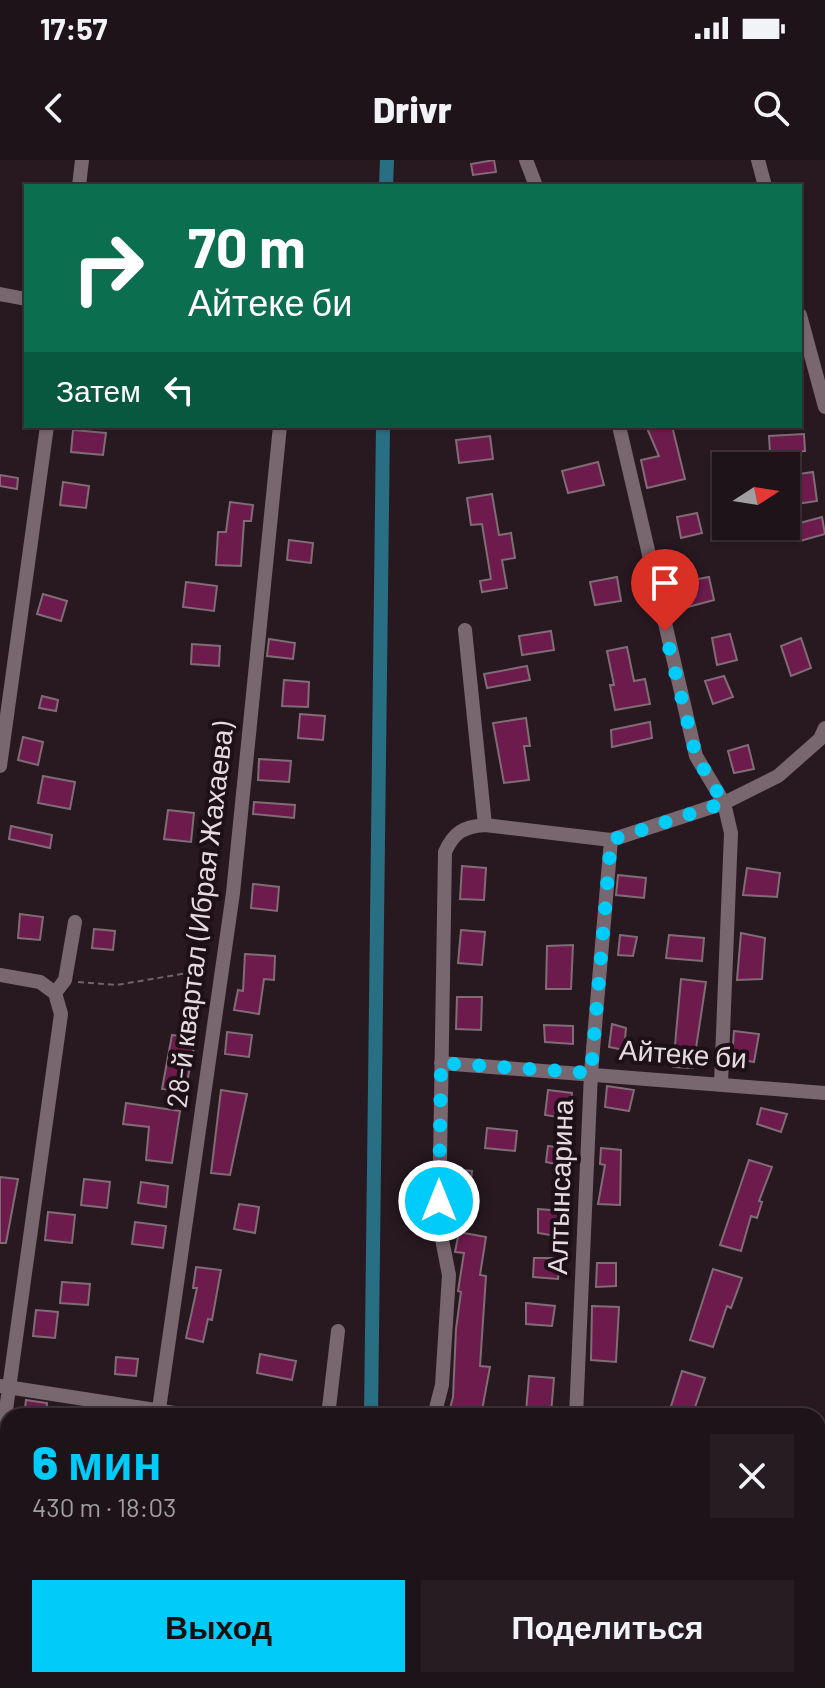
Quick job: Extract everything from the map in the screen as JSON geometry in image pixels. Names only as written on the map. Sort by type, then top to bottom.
[{"type":"street","points":[[79,184],[82,160]]},
{"type":"street","points":[[526,160],[535,184]]},
{"type":"street","points":[[758,160],[764,184]]},
{"type":"street","points":[[0,294],[24,299]]},
{"type":"street","points":[[802,322],[825,407]]},
{"type":"street","points":[[0,766],[47,428]]},
{"type":"street","name":"28-й квартал (Ибрая Жахаева)","points":[[160,1408],[238,846],[280,428]]},
{"type":"street","points":[[619,428],[696,756],[724,803],[731,833],[721,1083]]},
{"type":"street","points":[[465,630],[485,825]]},
{"type":"street","points":[[436,1408],[442,1385],[449,1275],[439,1224],[445,852],[453,835],[466,827],[485,825],[611,840],[724,803],[778,776],[820,739],[825,728]]},
{"type":"street","name":"Алтынсарина","points":[[576,1408],[591,1073],[611,840]]},
{"type":"street","points":[[55,993],[65,980],[75,922]]},
{"type":"street","points":[[0,975],[40,982],[55,993],[61,1014],[3,1408]]},
{"type":"street","name":"Айтеке би","points":[[441,1063],[825,1093]]},
{"type":"street","points":[[329,1408],[338,1331]]},
{"type":"street","points":[[5,1386],[135,1408]]},
{"type":"path","points":[[65,980],[116,985],[222,968]]},
{"type":"building","points":[[494,160],[496,172],[473,175],[471,164]]},
{"type":"building","points":[[647,428],[672,428],[685,479],[647,488],[641,460],[659,456]]},
{"type":"building","points":[[73,430],[106,433],[103,455],[71,452]]},
{"type":"building","points":[[804,434],[805,451],[770,452],[769,436]]},
{"type":"building","points":[[490,436],[493,459],[459,463],[456,440]]},
{"type":"building","points":[[598,462],[604,485],[568,493],[562,471]]},
{"type":"building","points":[[813,472],[817,501],[800,503],[800,474]]},
{"type":"building","points":[[0,475],[18,478],[17,489],[0,486]]},
{"type":"building","points":[[63,482],[89,486],[86,508],[60,505]]},
{"type":"building","points":[[492,494],[499,535],[511,533],[515,558],[502,560],[507,588],[482,592],[480,581],[491,579],[482,524],[471,525],[467,498]]},
{"type":"building","points":[[230,502],[253,505],[251,521],[244,521],[241,566],[216,565],[218,532],[226,532]]},
{"type":"building","points":[[697,513],[702,533],[681,538],[677,517]]},
{"type":"building","points":[[822,517],[825,534],[800,541],[800,523]]},
{"type":"building","points":[[289,540],[313,543],[311,563],[287,560]]},
{"type":"building","points":[[617,577],[621,601],[595,605],[590,582]]},
{"type":"building","points":[[709,577],[714,600],[688,607],[682,582]]},
{"type":"building","points":[[186,582],[217,586],[214,611],[183,607]]},
{"type":"building","points":[[43,594],[67,601],[61,621],[37,614]]},
{"type":"building","points":[[551,631],[554,650],[522,655],[519,636]]},
{"type":"building","points":[[730,634],[737,660],[717,665],[712,638]]},
{"type":"building","points":[[801,638],[811,668],[791,676],[781,646]]},
{"type":"building","points":[[269,639],[295,643],[293,659],[267,656]]},
{"type":"building","points":[[192,644],[220,646],[219,666],[191,664]]},
{"type":"building","points":[[627,647],[634,681],[645,679],[650,704],[615,710],[607,651]]},
{"type":"building","points":[[527,666],[530,680],[487,688],[484,674]]},
{"type":"building","points":[[724,676],[733,697],[713,704],[705,681]]},
{"type":"building","points":[[284,680],[309,682],[308,707],[282,706]]},
{"type":"building","points":[[42,696],[58,700],[56,711],[39,708]]},
{"type":"building","points":[[300,714],[325,716],[323,740],[298,738]]},
{"type":"building","points":[[526,718],[530,746],[524,746],[529,780],[504,783],[493,723]]},
{"type":"building","points":[[650,722],[652,738],[612,747],[611,730]]},
{"type":"building","points":[[23,737],[43,742],[38,765],[18,760]]},
{"type":"building","points":[[748,745],[754,769],[734,773],[728,751]]},
{"type":"building","points":[[259,759],[291,761],[289,782],[258,780]]},
{"type":"building","points":[[43,776],[75,782],[70,809],[38,803]]},
{"type":"building","points":[[254,802],[295,805],[294,818],[253,814]]},
{"type":"building","points":[[168,810],[194,813],[191,842],[164,839]]},
{"type":"building","points":[[11,826],[52,835],[50,848],[9,839]]},
{"type":"building","points":[[462,866],[486,868],[484,900],[460,899]]},
{"type":"building","points":[[747,868],[780,873],[777,897],[743,895]]},
{"type":"building","points":[[618,875],[646,878],[644,898],[616,895]]},
{"type":"building","points":[[253,884],[279,887],[277,911],[251,908]]},
{"type":"building","points":[[20,914],[43,917],[40,940],[18,938]]},
{"type":"building","points":[[94,929],[115,931],[113,950],[92,948]]},
{"type":"building","points":[[461,930],[485,932],[482,965],[458,963]]},
{"type":"building","points":[[741,933],[765,938],[762,979],[737,980]]},
{"type":"building","points":[[620,935],[637,937],[633,956],[618,955]]},
{"type":"building","points":[[669,935],[704,938],[702,961],[666,958]]},
{"type":"building","points":[[573,945],[571,989],[546,989],[547,946]]},
{"type":"building","points":[[245,954],[275,956],[274,980],[264,979],[259,1014],[234,1010],[238,990],[243,991]]},
{"type":"building","points":[[681,979],[706,982],[693,1068],[673,1067]]},
{"type":"building","points":[[457,997],[482,997],[481,1030],[456,1029]]},
{"type":"building","points":[[612,1024],[626,1028],[624,1050],[609,1047]]},
{"type":"building","points":[[544,1025],[573,1026],[573,1044],[545,1042]]},
{"type":"building","points":[[734,1031],[759,1034],[754,1062],[732,1058]]},
{"type":"building","points":[[227,1032],[252,1035],[249,1057],[225,1054]]},
{"type":"building","points":[[172,1035],[196,1038],[185,1092],[162,1089]]},
{"type":"building","points":[[607,1086],[634,1090],[629,1111],[605,1107]]},
{"type":"building","points":[[221,1090],[247,1094],[230,1175],[211,1173]]},
{"type":"building","points":[[548,1090],[572,1093],[571,1119],[545,1115]]},
{"type":"building","points":[[126,1103],[180,1111],[172,1163],[146,1160],[149,1127],[123,1124]]},
{"type":"building","points":[[761,1108],[787,1114],[781,1132],[757,1124]]},
{"type":"building","points":[[487,1128],[517,1131],[515,1151],[485,1148]]},
{"type":"building","points":[[548,1146],[568,1148],[566,1166],[546,1162]]},
{"type":"building","points":[[601,1148],[621,1150],[620,1205],[598,1204],[605,1165],[600,1164]]},
{"type":"building","points":[[749,1160],[772,1167],[759,1201],[762,1202],[757,1218],[751,1216],[741,1251],[720,1245]]},
{"type":"building","points":[[450,1169],[472,1171],[469,1197],[449,1195]]},
{"type":"building","points":[[0,1177],[18,1179],[6,1243],[0,1243]]},
{"type":"building","points":[[84,1179],[110,1182],[107,1208],[81,1205]]},
{"type":"building","points":[[141,1182],[168,1186],[166,1207],[138,1203]]},
{"type":"building","points":[[239,1204],[259,1207],[255,1233],[234,1229]]},
{"type":"building","points":[[538,1209],[564,1211],[562,1237],[538,1233]]},
{"type":"building","points":[[48,1212],[75,1215],[72,1243],[45,1240]]},
{"type":"building","points":[[135,1222],[166,1226],[163,1248],[132,1244]]},
{"type":"building","points":[[459,1232],[486,1237],[480,1275],[486,1276],[480,1366],[490,1367],[482,1408],[450,1408],[461,1292],[458,1291],[464,1253],[455,1252]]},
{"type":"building","points":[[534,1258],[560,1258],[558,1279],[533,1277]]},
{"type":"building","points":[[597,1263],[616,1263],[616,1286],[596,1287]]},
{"type":"building","points":[[196,1267],[221,1270],[212,1320],[208,1319],[203,1342],[186,1338],[197,1288],[193,1288]]},
{"type":"building","points":[[713,1269],[742,1278],[731,1308],[727,1306],[713,1347],[690,1340]]},
{"type":"building","points":[[62,1282],[90,1284],[88,1305],[60,1303]]},
{"type":"building","points":[[526,1303],[555,1306],[552,1326],[526,1324]]},
{"type":"building","points":[[592,1306],[619,1307],[616,1362],[591,1360]]},
{"type":"building","points":[[36,1310],[58,1312],[55,1338],[33,1336]]},
{"type":"building","points":[[260,1354],[296,1361],[292,1380],[257,1373]]},
{"type":"building","points":[[116,1357],[138,1359],[136,1376],[115,1374]]},
{"type":"building","points":[[682,1371],[705,1378],[695,1408],[670,1408]]},
{"type":"building","points":[[529,1376],[554,1378],[552,1408],[526,1408]]},
{"type":"building","points":[[26,1400],[47,1403],[47,1408],[25,1408]]},
{"type":"waterway","points":[[386,184],[387,160]]},
{"type":"waterway","points":[[371,1408],[383,428]]},
{"type":"route","points":[[439,1201],[441,1063],[591,1073],[611,840],[724,803],[696,756],[665,631]]}]
